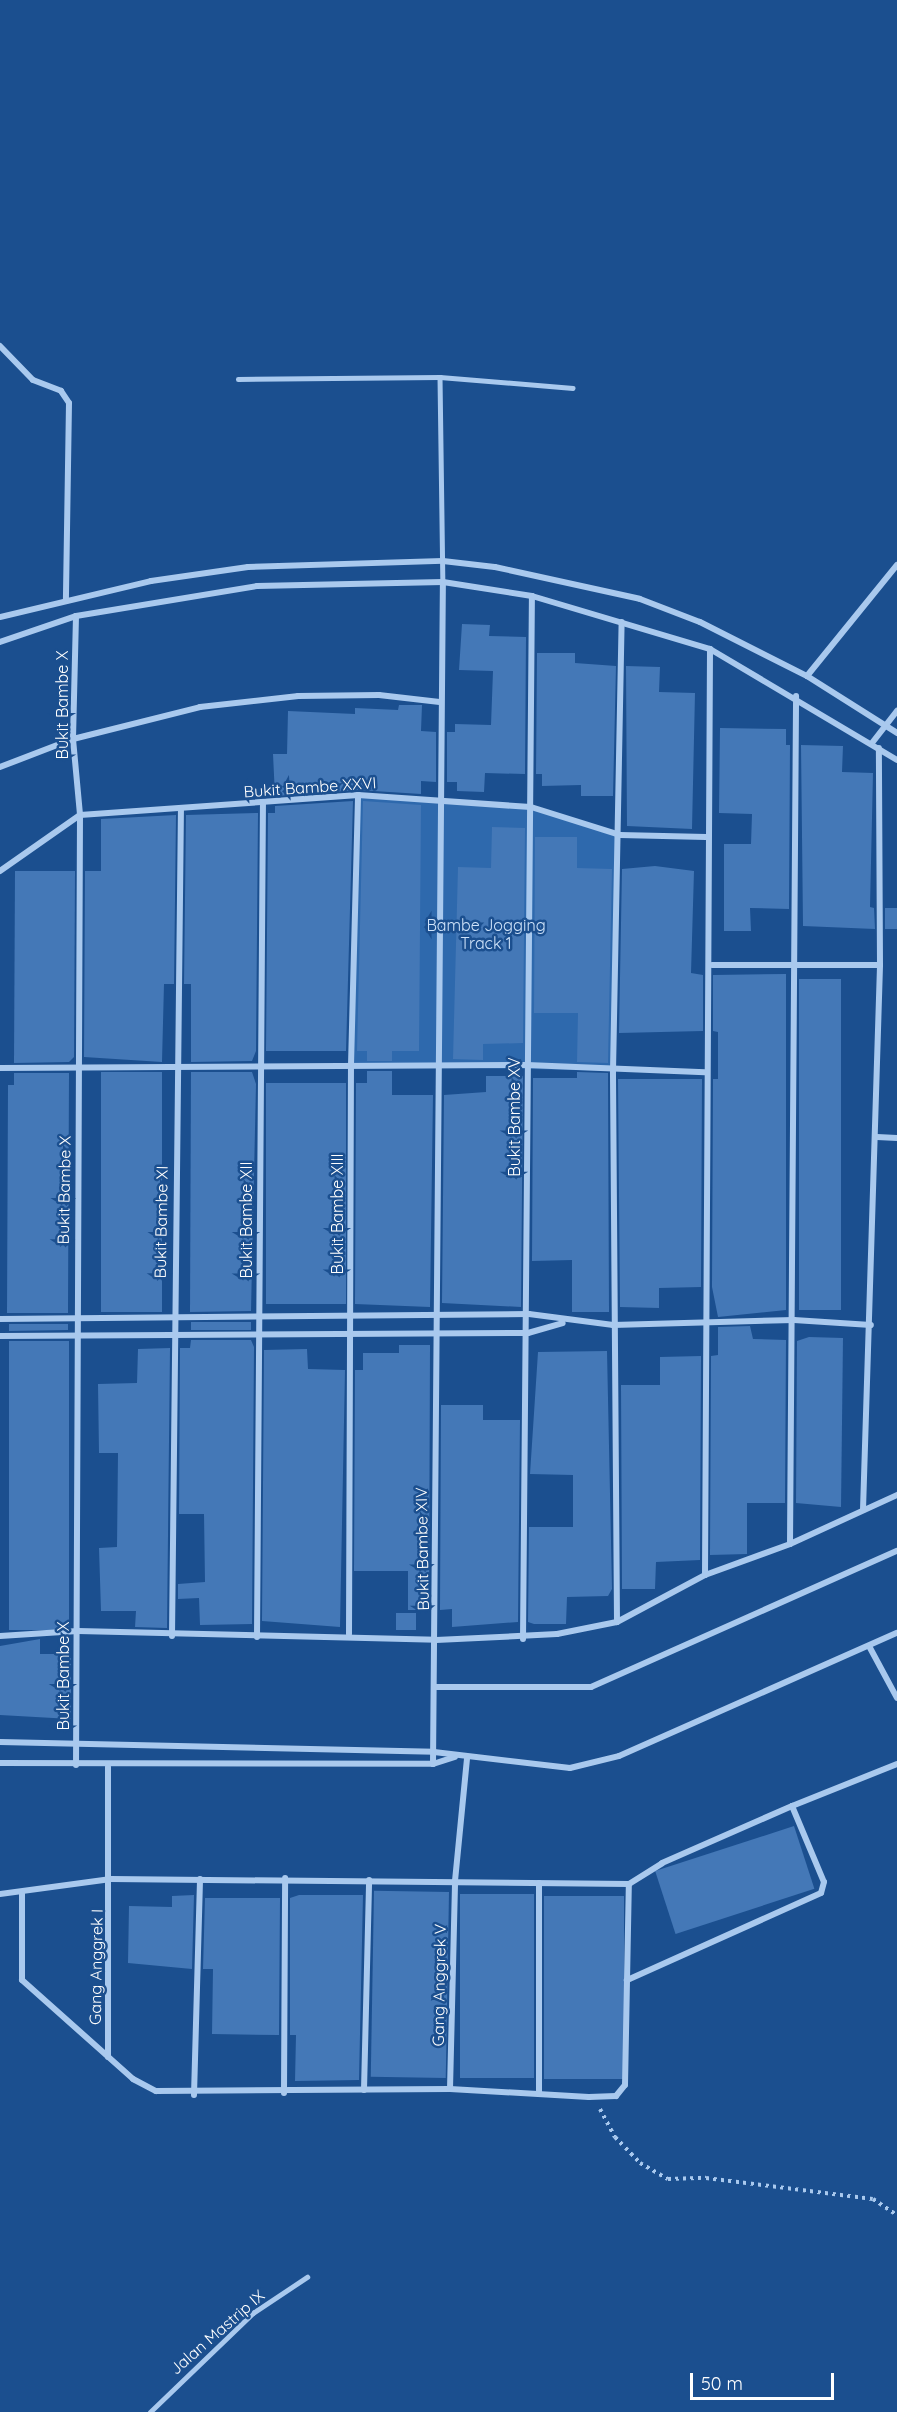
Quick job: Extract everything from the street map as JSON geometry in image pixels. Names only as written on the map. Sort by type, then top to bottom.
[{"type":"street","points":[[0,346],[33,380],[61,391],[69,403],[66,601]]},
{"type":"street","points":[[0,617],[66,601],[248,567],[443,561],[495,567],[640,599],[807,676],[897,733]]},
{"type":"street","points":[[807,676],[897,565]]},
{"type":"street","points":[[0,642],[76,616],[257,586],[443,582],[532,596],[710,649],[796,696],[897,760]]},
{"type":"street","name":"Bukit Bambe XIV","points":[[434,1764],[436,1640],[434,1315],[443,582]]},
{"type":"street","name":"Bukit Bambe XV","points":[[523,1638],[529,1314],[527,1065],[532,596]]},
{"type":"street","name":"Bukit Bambe X","points":[[76,616],[73,739],[80,815],[80,1070],[74,1320],[78,1631],[76,1765]]},
{"type":"street","points":[[617,1622],[613,1325],[613,1071],[620,835],[622,622]]},
{"type":"street","points":[[705,1575],[705,1072],[712,965],[706,837],[710,649]]},
{"type":"street","points":[[0,767],[73,739],[200,707],[298,696],[379,695],[440,702]]},
{"type":"street","points":[[790,1544],[794,1320],[793,962],[796,696]]},
{"type":"street","points":[[872,744],[897,711]]},
{"type":"street","points":[[862,1510],[877,1137],[880,965],[879,748]]},
{"type":"street","name":"Bukit Bambe XXVI","points":[[80,815],[263,804],[358,795],[440,798],[531,807],[620,835],[706,837]]},
{"type":"street","name":"Bukit Bambe XIII","points":[[349,1634],[351,1065],[358,795]]},
{"type":"street","name":"Bukit Bambe XII","points":[[257,1637],[260,1319],[259,1066],[263,804]]},
{"type":"street","name":"Bukit Bambe XI","points":[[172,1636],[172,1338],[181,809]]},
{"type":"street","points":[[0,871],[80,815]]},
{"type":"street","points":[[712,965],[793,962],[880,965]]},
{"type":"street","points":[[0,1068],[80,1070],[351,1065],[436,1068],[527,1065],[613,1071],[705,1072]]},
{"type":"street","points":[[877,1137],[897,1138]]},
{"type":"street","points":[[0,1319],[173,1321],[260,1319],[350,1313],[529,1314],[567,1322],[613,1325],[794,1320],[871,1325]]},
{"type":"street","points":[[0,1336],[172,1338],[259,1337],[349,1332],[528,1333],[567,1322]]},
{"type":"street","points":[[0,1636],[78,1631],[172,1636],[257,1637],[349,1634],[436,1640],[523,1638],[617,1622],[705,1575],[790,1544],[897,1495]]},
{"type":"street","points":[[435,1687],[591,1688],[897,1551]]},
{"type":"street","points":[[0,1742],[434,1752],[455,1757],[570,1768],[620,1756],[897,1634]]},
{"type":"street","points":[[869,1646],[897,1698]]},
{"type":"street","points":[[0,1763],[108,1767],[434,1764],[455,1757]]},
{"type":"street","name":"Gang Anggrek V","points":[[450,2089],[455,1881],[467,1758]]},
{"type":"street","points":[[0,1894],[22,1894],[111,1878],[285,1878],[629,1884],[662,1863],[792,1806],[897,1764]]},
{"type":"street","name":"Gang Anggrek I","points":[[108,1767],[111,1878],[108,2057]]},
{"type":"street","points":[[627,1980],[821,1893],[824,1882],[792,1806]]},
{"type":"street","points":[[284,2093],[285,1878]]},
{"type":"street","points":[[194,2095],[200,1879]]},
{"type":"street","points":[[364,2090],[369,1880]]},
{"type":"street","points":[[538,2093],[539,1883]]},
{"type":"street","points":[[22,1894],[22,1980],[145,2087],[194,2095],[450,2089],[589,2097],[616,2096],[623,2090],[629,1884]]},
{"type":"lane","points":[[238,379],[440,377],[573,388]]},
{"type":"lane","points":[[440,377],[443,582]]},
{"type":"lane","name":"Jalan Mastrip IX","points":[[150,2412],[253,2313],[307,2277]]},
{"type":"path","points":[[589,2097],[615,2137],[640,2163],[668,2179],[769,2184],[873,2199],[897,2215]]},
{"type":"green space","name":"Bambe Jogging Track 1","points":[[358,795],[531,807],[620,835],[613,1071],[351,1065]]},
{"type":"building","points":[[462,624],[490,625],[489,636],[526,637],[525,774],[485,773],[484,792],[457,791],[457,782],[447,782],[447,732],[455,732],[455,724],[491,725],[493,671],[459,670]]},
{"type":"building","points":[[537,653],[575,653],[575,663],[616,666],[613,796],[581,796],[581,785],[542,786],[542,774],[536,774]]},
{"type":"building","points":[[626,666],[660,667],[659,692],[695,693],[692,829],[627,826]]},
{"type":"building","points":[[399,705],[422,705],[421,731],[436,732],[436,782],[421,781],[421,794],[358,790],[275,796],[273,754],[287,754],[288,711],[355,714],[355,708],[398,710]]},
{"type":"building","points":[[720,728],[786,729],[786,745],[790,745],[789,909],[750,908],[751,931],[724,931],[724,844],[751,844],[752,814],[719,813]]},
{"type":"building","points":[[801,745],[843,746],[842,772],[873,773],[870,907],[874,908],[875,929],[803,926]]},
{"type":"building","points":[[353,801],[346,1051],[266,1051],[268,813],[275,813],[275,806]]},
{"type":"building","points":[[363,801],[421,805],[419,1051],[392,1051],[392,1061],[367,1061],[367,1051],[357,1051]]},
{"type":"building","points":[[258,813],[256,1051],[252,1061],[191,1062],[191,984],[184,984],[186,815]]},
{"type":"building","points":[[176,815],[174,984],[164,984],[162,1062],[84,1057],[85,871],[101,871],[101,819]]},
{"type":"building","points":[[492,827],[525,828],[523,1043],[483,1044],[483,1060],[453,1059],[458,867],[491,868]]},
{"type":"building","points":[[535,837],[577,837],[577,868],[612,869],[608,1063],[577,1062],[578,1013],[534,1013]]},
{"type":"building","points":[[655,866],[694,871],[691,973],[703,975],[703,1031],[619,1033],[622,869]]},
{"type":"building","points":[[15,871],[75,871],[74,1057],[69,1062],[14,1063]]},
{"type":"building","points":[[885,908],[897,908],[897,929],[885,929]]},
{"type":"building","points":[[786,974],[786,1310],[718,1317],[712,1287],[713,1079],[718,1079],[718,1032],[713,1031],[713,975]]},
{"type":"building","points":[[799,979],[841,979],[841,1310],[799,1310]]},
{"type":"building","points":[[367,1071],[392,1071],[392,1095],[433,1095],[430,1307],[355,1304],[356,1083],[367,1083]]},
{"type":"building","points":[[101,1072],[162,1072],[162,1312],[101,1312]]},
{"type":"building","points":[[191,1072],[252,1072],[256,1084],[251,1311],[190,1312]]},
{"type":"building","points":[[577,1072],[608,1073],[609,1312],[572,1312],[572,1260],[532,1261],[533,1078],[577,1078]]},
{"type":"building","points":[[14,1073],[69,1073],[68,1313],[7,1313],[8,1085],[14,1085]]},
{"type":"building","points":[[486,1076],[523,1076],[521,1307],[442,1303],[444,1095],[486,1092]]},
{"type":"building","points":[[618,1079],[702,1079],[701,1287],[659,1288],[659,1308],[620,1307]]},
{"type":"building","points":[[266,1083],[346,1083],[346,1304],[266,1304]]},
{"type":"building","points":[[191,1322],[251,1322],[251,1330],[191,1330]]},
{"type":"building","points":[[9,1324],[68,1324],[68,1330],[9,1331]]},
{"type":"building","points":[[750,1326],[753,1339],[786,1340],[785,1503],[747,1503],[747,1554],[710,1555],[711,1356],[718,1355],[718,1327]]},
{"type":"building","points":[[809,1337],[843,1338],[841,1507],[796,1503],[797,1341]]},
{"type":"building","points":[[191,1340],[251,1340],[254,1347],[252,1624],[200,1625],[199,1598],[178,1599],[178,1584],[205,1582],[204,1514],[179,1514],[180,1348],[190,1348]]},
{"type":"building","points":[[9,1341],[69,1341],[69,1630],[9,1630]]},
{"type":"building","points":[[399,1345],[430,1345],[429,1610],[408,1610],[408,1571],[354,1571],[355,1370],[363,1370],[363,1353],[399,1353]]},
{"type":"building","points":[[170,1348],[167,1628],[135,1627],[136,1611],[101,1611],[99,1548],[117,1547],[118,1453],[99,1453],[98,1384],[137,1383],[138,1349]]},
{"type":"building","points":[[307,1349],[308,1369],[345,1370],[340,1627],[262,1621],[264,1350]]},
{"type":"building","points":[[607,1351],[612,1589],[608,1596],[567,1597],[566,1624],[534,1624],[528,1622],[529,1527],[573,1527],[573,1475],[530,1474],[538,1352]]},
{"type":"building","points":[[701,1356],[700,1560],[656,1562],[655,1589],[622,1589],[621,1385],[660,1385],[660,1357]]},
{"type":"building","points":[[441,1405],[483,1405],[483,1420],[520,1420],[518,1622],[452,1627],[452,1609],[440,1610]]},
{"type":"building","points":[[396,1613],[416,1613],[416,1630],[396,1630]]},
{"type":"building","points":[[40,1639],[40,1654],[71,1654],[71,1719],[0,1715],[0,1646]]},
{"type":"building","points":[[794,1826],[814,1889],[676,1934],[655,1871]]},
{"type":"building","points":[[374,1891],[449,1892],[446,2078],[371,2077]]},
{"type":"building","points":[[460,1894],[534,1894],[534,2078],[460,2078]]},
{"type":"building","points":[[194,1895],[192,1969],[128,1963],[129,1906],[172,1907],[172,1896]]},
{"type":"building","points":[[299,1895],[363,1895],[359,2080],[295,2081],[296,2035],[290,2035],[290,1898]]},
{"type":"building","points":[[544,1896],[624,1896],[624,2079],[544,2079]]},
{"type":"building","points":[[205,1898],[280,1898],[279,2035],[212,2034],[213,1969],[203,1969]]}]
